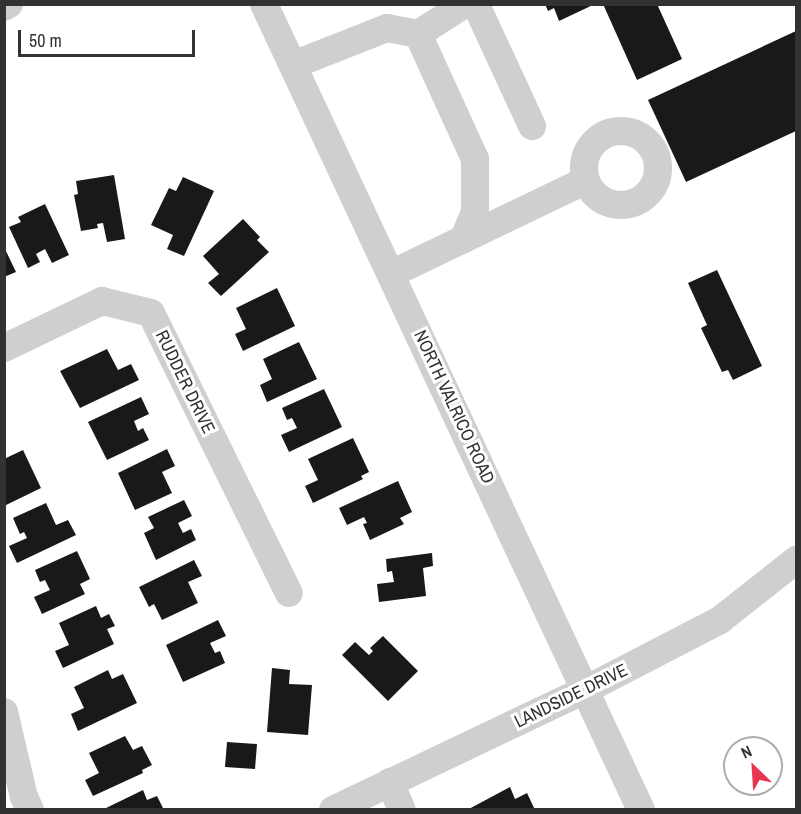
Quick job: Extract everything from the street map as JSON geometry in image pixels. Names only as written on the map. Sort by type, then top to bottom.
[{"type":"street","points":[[4,7],[9,4]]},
{"type":"street","name":"NORTH VALRICO ROAD","points":[[264,4],[587,689],[641,810]]},
{"type":"street","points":[[293,65],[387,28],[418,34],[465,4]]},
{"type":"street","points":[[472,4],[478,9],[532,126]]},
{"type":"street","points":[[418,34],[476,159],[475,212],[463,240]]},
{"type":"street","points":[[392,274],[586,180]]},
{"type":"street","name":"RUDDER DRIVE","points":[[4,348],[102,302],[152,313],[289,593]]},
{"type":"street","name":"LANDSIDE DRIVE","points":[[333,810],[587,689],[720,620],[796,560]]},
{"type":"street","points":[[4,712],[24,797],[30,810]]},
{"type":"street","points":[[390,782],[402,810]]},
{"type":"building","points":[[545,4],[595,4],[559,21],[554,8],[548,11]]},
{"type":"building","points":[[603,4],[657,4],[682,59],[637,80]]},
{"type":"building","points":[[796,31],[796,131],[686,182],[648,100]]},
{"type":"building","points":[[114,175],[125,239],[107,242],[103,223],[97,224],[98,228],[81,231],[74,195],[78,194],[76,181]]},
{"type":"building","points":[[183,177],[214,191],[184,256],[167,249],[173,235],[151,225],[169,188],[176,191]]},
{"type":"building","points":[[45,204],[69,255],[52,263],[45,249],[36,254],[40,262],[28,268],[9,227],[21,222],[18,217]]},
{"type":"building","points":[[243,219],[260,237],[257,240],[269,252],[221,296],[208,283],[219,274],[203,256]]},
{"type":"building","points":[[4,247],[16,272],[4,277]]},
{"type":"building","points":[[717,270],[762,366],[733,380],[728,370],[722,372],[701,328],[707,325],[688,283]]},
{"type":"building","points":[[277,288],[295,326],[243,351],[235,334],[246,329],[236,308]]},
{"type":"building","points":[[299,342],[317,379],[267,402],[260,385],[272,379],[263,359]]},
{"type":"building","points":[[107,349],[118,370],[131,364],[139,380],[80,408],[60,371]]},
{"type":"building","points":[[324,389],[342,427],[289,452],[281,435],[297,428],[292,418],[287,420],[282,408]]},
{"type":"building","points":[[141,397],[149,414],[134,421],[138,431],[143,428],[149,440],[107,460],[88,422]]},
{"type":"building","points":[[353,438],[369,472],[361,476],[363,479],[313,503],[305,486],[318,480],[308,459]]},
{"type":"building","points":[[167,449],[175,466],[162,472],[172,493],[135,510],[118,473]]},
{"type":"building","points":[[23,450],[41,488],[4,506],[4,459]]},
{"type":"building","points":[[398,481],[412,512],[400,518],[404,524],[370,540],[363,524],[367,523],[364,517],[347,525],[339,508]]},
{"type":"building","points":[[184,500],[192,516],[178,523],[183,533],[191,529],[196,540],[156,560],[144,533],[154,528],[148,517]]},
{"type":"building","points":[[46,503],[56,525],[68,520],[76,535],[17,563],[9,546],[27,538],[24,532],[20,534],[13,518]]},
{"type":"building","points":[[77,551],[90,579],[80,584],[85,594],[42,614],[34,597],[50,590],[45,580],[40,582],[35,570]]},
{"type":"building","points":[[432,553],[433,566],[423,568],[426,596],[379,602],[377,584],[394,582],[392,571],[387,572],[386,559]]},
{"type":"building","points":[[194,560],[202,576],[188,582],[198,603],[162,620],[154,604],[149,607],[139,587]]},
{"type":"building","points":[[96,606],[101,618],[109,614],[115,626],[107,629],[114,644],[63,668],[55,651],[69,645],[59,623]]},
{"type":"building","points":[[218,620],[226,636],[210,643],[215,653],[220,651],[225,663],[183,682],[166,645]]},
{"type":"building","points":[[383,636],[418,671],[388,701],[342,655],[355,642],[369,655],[373,651],[370,648]]},
{"type":"building","points":[[272,668],[290,670],[289,684],[312,685],[308,735],[267,732]]},
{"type":"building","points":[[108,670],[112,679],[123,674],[137,703],[78,731],[71,714],[84,708],[74,687]]},
{"type":"building","points":[[125,736],[133,750],[142,746],[152,765],[142,770],[143,773],[93,796],[85,780],[99,773],[89,753]]},
{"type":"building","points":[[227,742],[257,744],[255,769],[225,767]]},
{"type":"building","points":[[510,787],[515,799],[527,793],[535,810],[467,810]]},
{"type":"building","points":[[143,790],[147,800],[157,796],[164,810],[102,810]]}]
